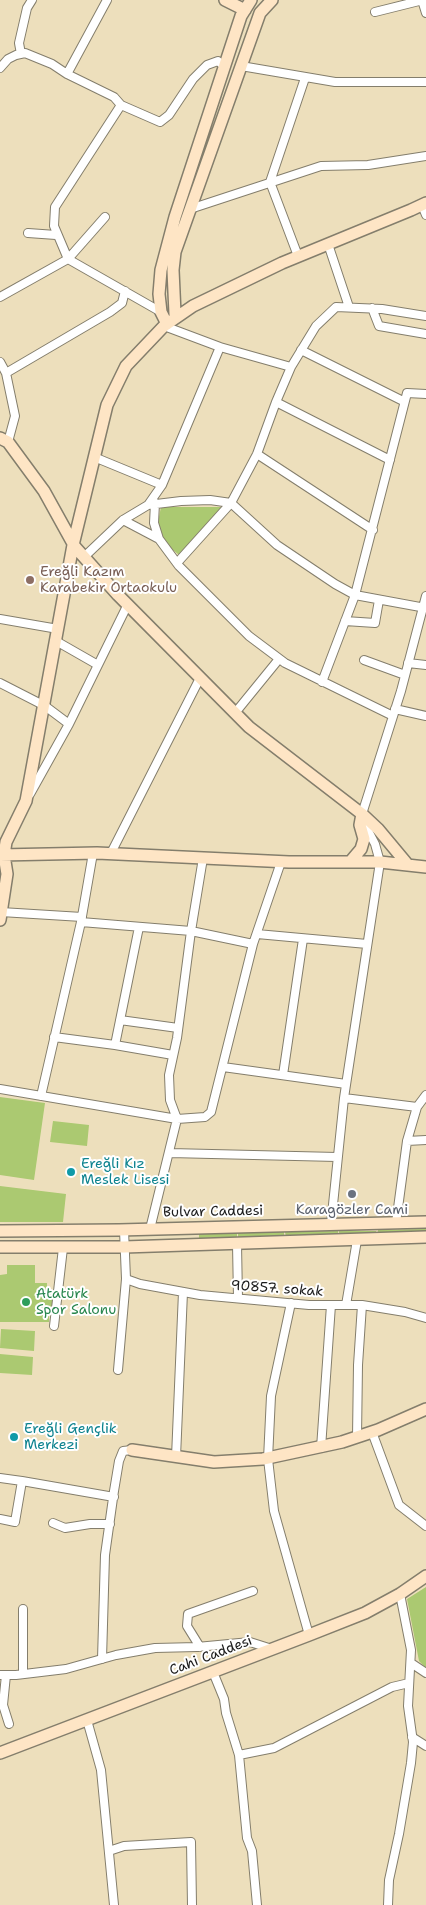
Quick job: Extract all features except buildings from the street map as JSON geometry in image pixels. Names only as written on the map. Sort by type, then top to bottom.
[{"type":"street","points":[[21,54],[18,42],[27,8],[32,0]]},
{"type":"street","points":[[67,74],[107,0]]},
{"type":"street","points":[[165,325],[159,294],[161,270],[175,217],[241,16],[248,5],[225,0]]},
{"type":"street","points":[[177,317],[175,314],[173,270],[175,252],[260,13],[272,0]]},
{"type":"street","points":[[374,12],[422,0],[426,12]]},
{"type":"street","points":[[0,68],[8,59],[25,53],[52,64],[67,74],[114,97],[120,105],[160,122],[169,115],[193,80],[207,65],[218,61],[225,67]]},
{"type":"street","points":[[241,66],[335,82],[426,82]]},
{"type":"street","points":[[298,256],[270,182],[305,78]]},
{"type":"street","points":[[120,105],[55,207],[54,226],[56,235],[68,259],[161,312]]},
{"type":"street","points":[[190,209],[321,166],[368,165],[426,156]]},
{"type":"street","points":[[26,801],[45,706],[73,545],[107,405],[126,366],[165,325],[193,306],[298,256],[425,207]]},
{"type":"street","points":[[0,297],[68,259],[105,217]]},
{"type":"street","points":[[28,233],[56,235]]},
{"type":"street","points":[[328,244],[349,307]]},
{"type":"street","points":[[6,373],[110,312],[122,303],[124,291]]},
{"type":"street","points":[[177,563],[231,503],[257,454],[291,367],[316,326],[336,307],[372,308],[426,316]]},
{"type":"street","points":[[372,308],[379,326],[426,334]]},
{"type":"street","points":[[165,325],[220,346],[291,367]]},
{"type":"street","points":[[158,539],[152,504],[162,485],[220,346]]},
{"type":"street","points":[[301,350],[404,401]]},
{"type":"street","points":[[0,362],[6,373],[15,416],[4,440],[44,491],[73,545],[249,727],[361,820],[378,829],[408,865]]},
{"type":"street","points":[[322,682],[355,595],[373,530],[406,393],[426,394]]},
{"type":"street","points":[[276,402],[390,460]]},
{"type":"street","points":[[257,454],[373,530]]},
{"type":"street","points":[[94,457],[162,485]]},
{"type":"street","points":[[84,558],[123,520],[152,504],[210,500],[231,503],[277,545],[335,584],[355,595],[424,608]]},
{"type":"street","points":[[123,520],[141,528],[158,539],[177,563],[249,636],[279,659],[322,682],[394,713],[426,716]]},
{"type":"street","points":[[350,862],[361,849],[364,839],[361,820],[394,713],[426,596]]},
{"type":"street","points":[[345,621],[375,624],[379,600]]},
{"type":"street","points":[[128,604],[69,724],[26,801],[6,842],[2,855],[7,874],[1,916],[81,919],[139,927],[191,931],[254,944]]},
{"type":"street","points":[[0,619],[58,629]]},
{"type":"street","points":[[56,641],[98,665]]},
{"type":"street","points":[[235,713],[279,659]]},
{"type":"street","points":[[364,660],[405,675]]},
{"type":"street","points":[[408,663],[426,665]]},
{"type":"street","points":[[110,853],[200,678]]},
{"type":"street","points":[[0,684],[45,706],[69,724]]},
{"type":"street","points":[[331,1224],[344,1098],[380,862],[375,844],[361,820]]},
{"type":"street","points":[[41,1096],[81,919],[93,853]]},
{"type":"street","points":[[2,855],[110,853],[281,862],[380,862],[426,867]]},
{"type":"street","points":[[150,1229],[177,1119],[170,1100],[169,1076],[203,858]]},
{"type":"street","points":[[0,1089],[177,1119],[205,1117],[211,1112],[254,944],[281,862]]},
{"type":"street","points":[[116,1044],[139,927]]},
{"type":"street","points":[[257,934],[367,944]]},
{"type":"street","points":[[283,1075],[303,938]]},
{"type":"street","points":[[120,1020],[178,1028]]},
{"type":"street","points":[[54,1037],[116,1044],[173,1055]]},
{"type":"street","points":[[223,1067],[346,1084]]},
{"type":"street","points":[[396,1223],[407,1141],[417,1107],[426,1095]]},
{"type":"street","points":[[344,1098],[417,1107]]},
{"type":"street","points":[[407,1141],[426,1140]]},
{"type":"street","points":[[170,1153],[337,1157]]},
{"type":"street","name":"Bulvar Caddesi","points":[[0,1231],[124,1230],[426,1222]]},
{"type":"street","points":[[118,1370],[126,1279],[124,1230]]},
{"type":"street","points":[[0,1247],[124,1247],[426,1237]]},
{"type":"street","points":[[346,1305],[357,1240]]},
{"type":"street","points":[[237,1244],[238,1298]]},
{"type":"street","points":[[54,1326],[63,1248]]},
{"type":"street","name":"90857. sokak","points":[[126,1279],[140,1284],[183,1292],[291,1303],[362,1305],[405,1312],[426,1318]]},
{"type":"street","points":[[176,1457],[183,1292]]},
{"type":"street","points":[[291,1303],[271,1396],[268,1458],[274,1511],[309,1636]]},
{"type":"street","points":[[321,1448],[332,1305]]},
{"type":"street","points":[[357,1437],[362,1305]]},
{"type":"street","points":[[102,1659],[105,1555],[119,1461],[123,1452],[132,1450],[214,1462],[268,1458],[321,1448],[357,1437],[426,1409]]},
{"type":"street","points":[[372,1432],[399,1505],[426,1526]]},
{"type":"street","points":[[0,1478],[114,1497]]},
{"type":"street","points":[[0,1519],[15,1522],[22,1481]]},
{"type":"street","points":[[53,1523],[65,1528],[90,1524],[110,1524]]},
{"type":"street","name":"Cahi Caddesi","points":[[0,1753],[365,1613],[400,1594],[426,1576]]},
{"type":"street","points":[[200,1647],[187,1626],[188,1614],[253,1591]]},
{"type":"street","points":[[388,1905],[389,1880],[411,1764],[412,1737],[408,1706],[412,1650],[400,1594]]},
{"type":"street","points":[[23,1609],[23,1674]]},
{"type":"street","points":[[9,1724],[3,1705],[3,1675],[66,1669],[155,1648],[200,1647],[250,1642],[272,1649]]},
{"type":"street","points":[[411,1663],[426,1673]]},
{"type":"street","points":[[213,1672],[224,1699],[226,1713],[239,1755],[247,1838],[252,1851],[257,1905]]},
{"type":"street","points":[[239,1755],[274,1748],[392,1687],[409,1684]]},
{"type":"street","points":[[87,1720],[100,1770],[114,1905]]},
{"type":"street","points":[[412,1737],[426,1746]]},
{"type":"street","points":[[109,1851],[124,1846],[191,1842],[192,1905]]},
{"type":"green space","points":[[161,507],[222,507],[179,555],[166,544],[159,531],[158,522]]},
{"type":"green space","points":[[0,1097],[45,1103],[34,1180],[0,1175]]},
{"type":"green space","points":[[53,1121],[89,1125],[87,1146],[50,1142]]},
{"type":"green space","points":[[0,1186],[66,1194],[63,1222],[0,1222]]},
{"type":"green space","points":[[426,1229],[426,1232],[378,1234],[378,1230]]},
{"type":"green space","points":[[338,1231],[338,1235],[286,1237],[285,1232]]},
{"type":"green space","points":[[339,1231],[376,1231],[376,1234],[339,1235]]},
{"type":"green space","points":[[284,1232],[284,1236],[238,1237],[238,1233]]},
{"type":"green space","points":[[237,1233],[237,1237],[199,1238],[199,1234]]},
{"type":"green space","name":"Atatürk Spor Salonu","points":[[7,1265],[35,1265],[35,1283],[47,1283],[47,1292],[53,1292],[52,1312],[49,1312],[49,1322],[0,1322],[0,1275],[7,1274]]},
{"type":"green space","points":[[1,1329],[35,1331],[34,1351],[0,1348]]},
{"type":"green space","points":[[0,1354],[33,1357],[32,1375],[0,1373]]},
{"type":"green space","points":[[426,1587],[426,1668],[419,1661],[407,1599]]},
{"type":"place","name":"Ereğli Kazım Karabekir Ortaokulu","points":[[30,580]]},
{"type":"place","name":"Ereğli Kız Meslek Lisesi","points":[[71,1172]]},
{"type":"place","name":"Karagözler Cami","points":[[352,1194]]},
{"type":"place","name":"Atatürk Spor Salonu","points":[[26,1302]]},
{"type":"place","name":"Ereğli Gençlik Merkezi","points":[[14,1437]]}]
